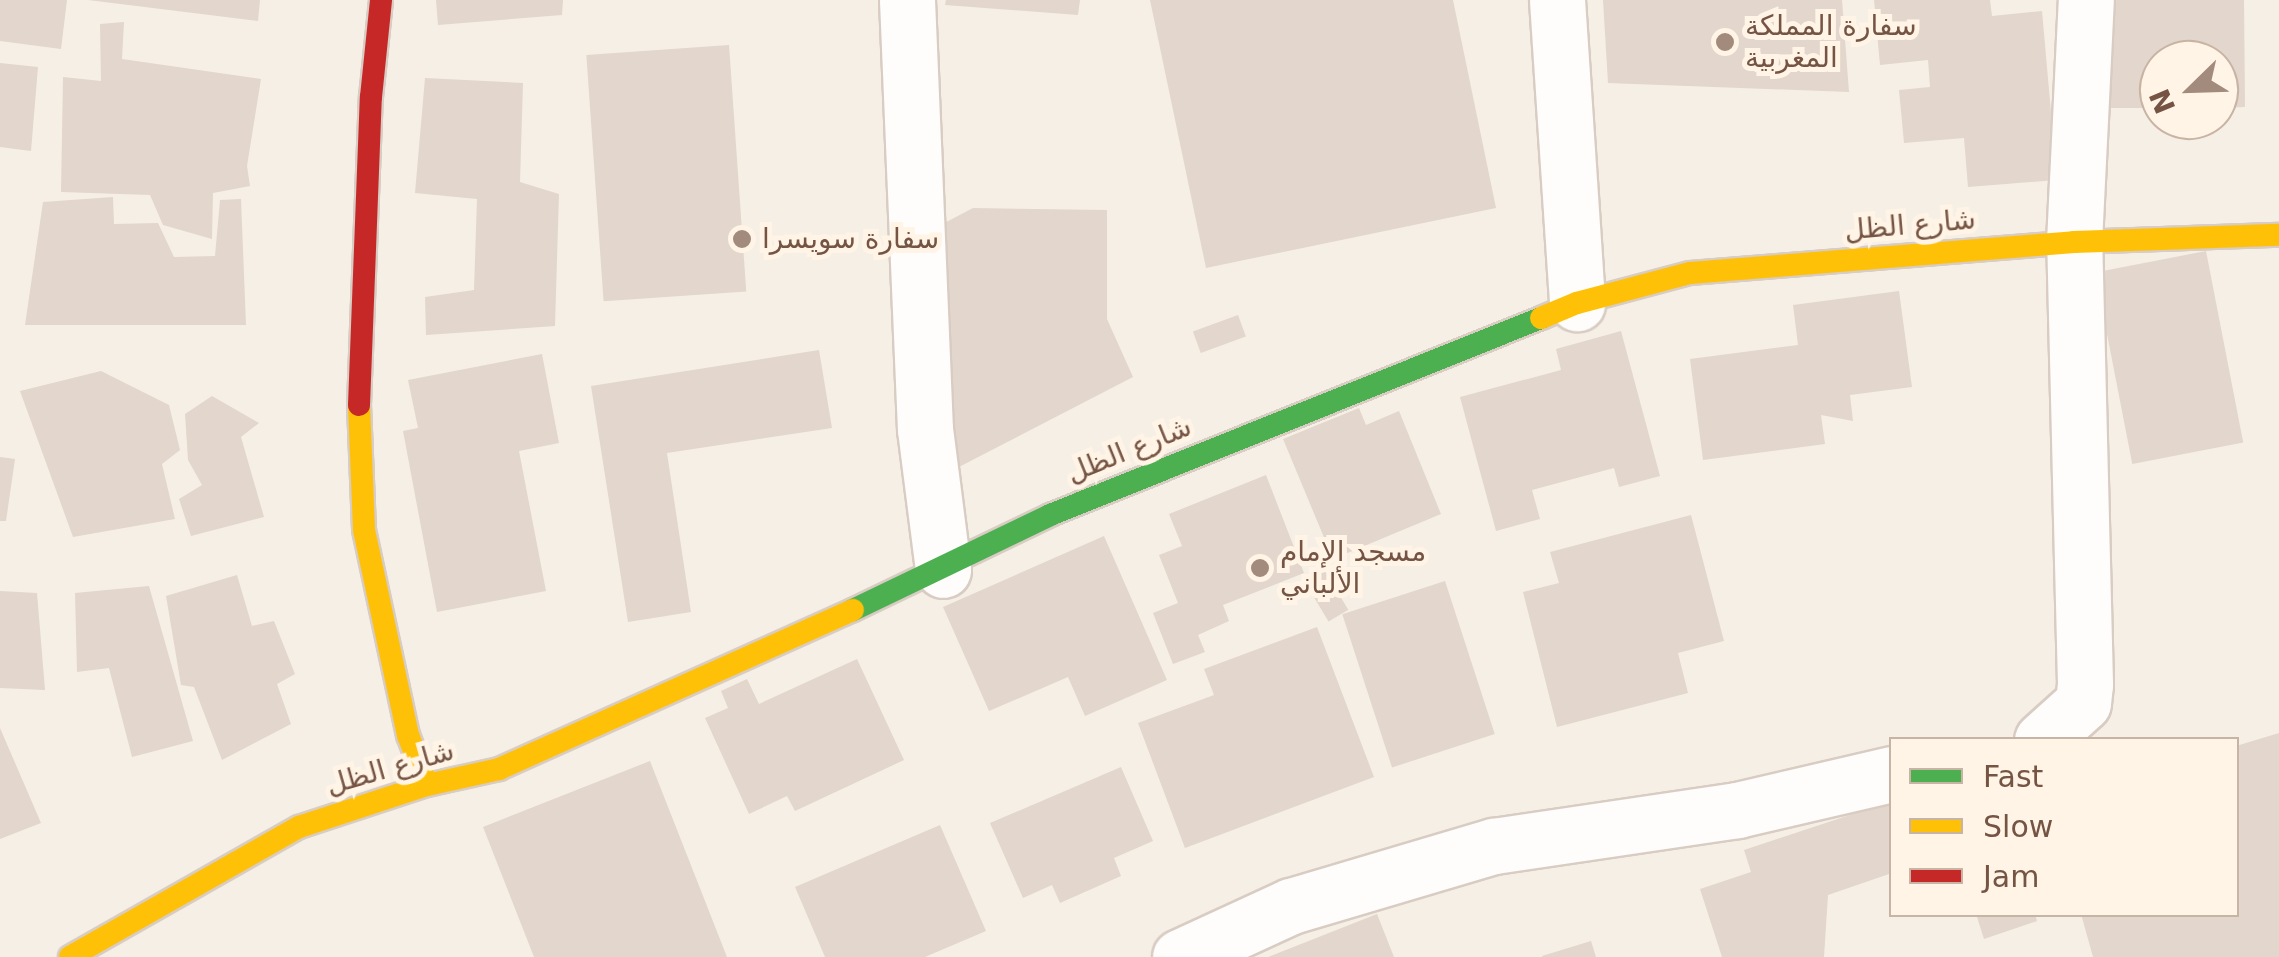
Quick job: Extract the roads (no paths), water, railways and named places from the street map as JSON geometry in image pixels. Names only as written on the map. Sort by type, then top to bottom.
[{"type":"street","points":[[381,0],[371,97],[358,418],[364,530],[408,735],[427,784]]},
{"type":"street","points":[[907,0],[925,429],[942,570]]},
{"type":"street","points":[[1557,0],[1577,303]]},
{"type":"street","points":[[2045,737],[2083,703],[2085,684],[2074,242],[2086,0]]},
{"type":"street","name":"شارع الظل","points":[[70,957],[299,826],[427,784],[499,769],[942,570],[1050,514],[1577,303],[1690,273],[2074,242],[2279,235]]},
{"type":"street","points":[[1180,957],[1291,906],[1494,846],[1737,810],[1889,775]]},
{"type":"place","name":"سفارة المملكة المغربية","points":[[1725,42]]},
{"type":"place","name":"سفارة سويسرا","points":[[742,239]]},
{"type":"place","name":"مسجد الإمام الألباني","points":[[1260,568]]}]
